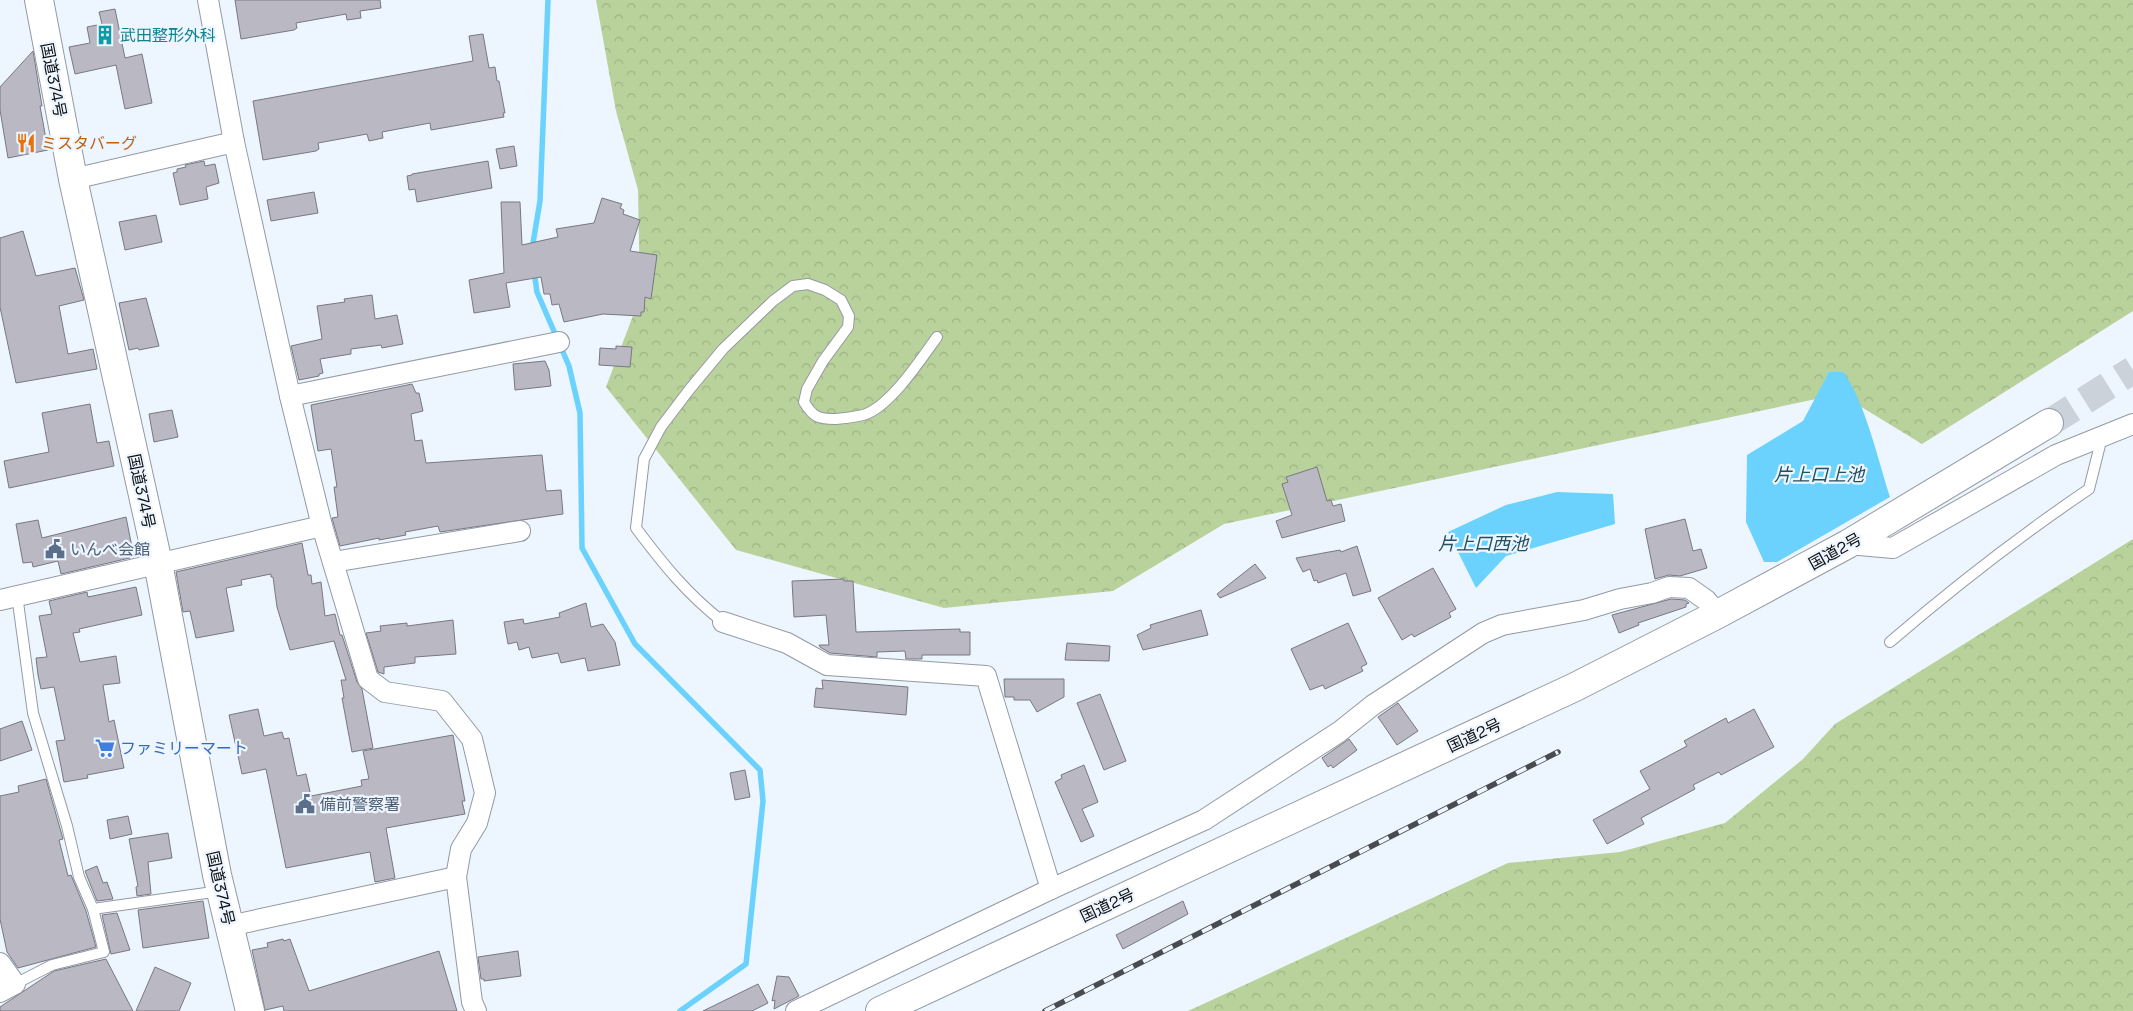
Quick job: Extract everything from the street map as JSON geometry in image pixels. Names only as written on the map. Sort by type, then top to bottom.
[{"type":"highway","name":"国道374号","points":[[39,0],[73,179],[158,562],[221,891],[250,1011]]},
{"type":"highway","name":"国道2号","points":[[880,1011],[1490,727],[1718,614],[1848,544],[2049,423]]},
{"type":"street","points":[[208,0],[234,142],[290,396],[322,526],[368,679],[385,692],[442,701],[472,739],[485,793],[477,823],[461,849],[456,877],[472,1002],[476,1011]]},
{"type":"street","points":[[73,179],[234,142]]},
{"type":"street","points":[[290,396],[560,342]]},
{"type":"street","points":[[1848,544],[1893,548],[2056,454],[2133,424]]},
{"type":"street","points":[[8,597],[322,526]]},
{"type":"street","points":[[333,562],[520,531]]},
{"type":"street","points":[[796,1011],[1051,889],[1204,820],[1339,732],[1373,705],[1467,642],[1502,625],[1584,610],[1669,587],[1689,588],[1706,600],[1718,614]]},
{"type":"street","points":[[723,622],[786,643],[827,665],[986,676],[1051,889]]},
{"type":"street","points":[[229,926],[456,877]]},
{"type":"street","points":[[0,963],[7,988]]},
{"type":"lane","points":[[723,622],[696,601],[663,564],[636,528],[644,459],[661,427],[723,349],[773,301],[793,286],[808,284],[825,290],[841,300],[850,316],[848,327],[823,360],[807,389],[804,402],[810,412],[820,418],[841,418],[866,414],[876,408],[900,387],[937,337]]},
{"type":"lane","points":[[1890,642],[1963,580],[2022,534],[2088,489],[2102,436]]},
{"type":"lane","points":[[7,988],[52,966],[104,952],[92,910],[79,877],[67,826],[33,713],[8,597]]},
{"type":"lane","points":[[92,910],[221,891]]},
{"type":"green space","points":[[596,0],[2133,0],[2133,311],[1922,444],[1840,394],[1224,524],[1113,591],[944,608],[736,550],[606,387],[640,297],[638,190],[616,111]]},
{"type":"green space","points":[[2133,539],[2133,1011],[1188,1011],[1508,863],[1620,852],[1725,823],[1803,759],[1835,724]]},
{"type":"water","name":"片上口上池","points":[[1829,372],[1843,372],[1851,383],[1864,414],[1890,497],[1777,562],[1764,562],[1746,522],[1747,455],[1803,421]]},
{"type":"water","name":"片上口西池","points":[[1557,492],[1613,494],[1615,524],[1506,556],[1476,588],[1448,532],[1506,505]]},
{"type":"building","points":[[235,0],[380,0],[381,8],[360,11],[361,18],[347,20],[346,14],[296,23],[297,28],[294,30],[241,39]]},
{"type":"building","name":"武田整形外科","points":[[115,9],[125,58],[142,54],[152,103],[125,109],[116,65],[75,74],[69,47],[90,43],[87,27],[102,24],[99,12]]},
{"type":"building","points":[[483,34],[489,68],[495,67],[497,81],[499,81],[505,113],[503,113],[504,117],[431,130],[430,123],[382,132],[383,138],[369,141],[367,134],[318,143],[319,149],[316,151],[263,160],[253,101],[473,61],[469,36]]},
{"type":"building","points":[[33,51],[48,150],[8,158],[0,110],[0,87]]},
{"type":"building","points":[[514,146],[517,166],[500,169],[496,149]]},
{"type":"building","points":[[204,161],[205,166],[215,164],[219,183],[206,187],[208,199],[180,205],[173,173],[177,172],[177,169],[186,167],[185,165]]},
{"type":"building","points":[[488,161],[492,188],[417,202],[415,189],[409,190],[407,176],[412,174]]},
{"type":"building","points":[[314,192],[318,213],[271,221],[267,200]]},
{"type":"building","points":[[602,198],[622,204],[620,208],[624,210],[623,214],[640,220],[630,251],[657,255],[651,299],[645,297],[644,312],[641,312],[641,316],[603,314],[564,322],[559,304],[552,305],[550,294],[544,294],[541,277],[506,283],[510,307],[474,313],[469,280],[504,273],[501,202],[520,202],[522,245],[558,237],[556,229],[594,223]]},
{"type":"building","points":[[156,215],[162,242],[125,250],[119,222]]},
{"type":"building","points":[[23,231],[36,276],[75,268],[84,300],[59,306],[68,354],[93,349],[97,369],[16,383],[0,307],[0,238]]},
{"type":"building","points":[[372,295],[375,319],[397,315],[403,344],[382,348],[381,345],[351,349],[351,354],[320,359],[323,373],[319,374],[319,376],[299,380],[291,346],[322,339],[317,306],[345,302],[344,299]]},
{"type":"building","points":[[146,298],[159,346],[129,350],[119,303]]},
{"type":"building","points":[[616,346],[632,347],[630,367],[599,365],[600,348],[616,349]]},
{"type":"building","points":[[545,361],[549,370],[551,386],[515,390],[513,364]]},
{"type":"building","points":[[412,384],[416,393],[419,393],[423,411],[411,414],[415,441],[422,440],[426,463],[542,455],[546,491],[561,490],[563,514],[440,532],[438,526],[405,532],[406,535],[340,546],[332,518],[338,517],[334,487],[337,487],[331,449],[318,451],[311,405]]},
{"type":"building","points":[[90,404],[97,443],[109,441],[114,466],[9,488],[4,461],[49,452],[42,413]]},
{"type":"building","points":[[172,410],[178,437],[154,442],[149,414]]},
{"type":"building","points":[[1317,467],[1327,501],[1331,500],[1333,506],[1341,504],[1345,521],[1282,538],[1276,521],[1292,515],[1282,484],[1288,482],[1286,477]]},
{"type":"building","points":[[126,517],[134,557],[61,574],[58,561],[33,567],[32,562],[23,563],[16,524],[38,520],[42,538]]},
{"type":"building","points":[[1685,519],[1693,551],[1701,549],[1707,568],[1680,576],[1669,575],[1655,579],[1645,529]]},
{"type":"building","points":[[302,543],[308,575],[311,575],[312,584],[321,582],[325,616],[335,614],[340,635],[342,635],[357,682],[362,689],[373,748],[352,752],[342,698],[344,698],[341,680],[346,680],[334,641],[290,650],[277,607],[271,574],[241,580],[242,585],[226,588],[234,631],[196,638],[190,611],[183,612],[176,572]]},
{"type":"building","points":[[1357,546],[1371,591],[1353,596],[1346,573],[1318,583],[1317,580],[1314,581],[1310,569],[1303,572],[1296,558],[1340,550],[1341,552]]},
{"type":"building","points":[[1255,564],[1266,578],[1220,598],[1217,594]]},
{"type":"building","points":[[1433,568],[1456,609],[1449,613],[1451,617],[1414,637],[1412,634],[1402,640],[1378,598]]},
{"type":"building","points":[[844,579],[844,581],[853,581],[856,632],[960,629],[960,632],[970,632],[970,655],[922,655],[922,659],[906,659],[905,651],[877,652],[877,657],[830,653],[820,647],[819,645],[829,645],[826,615],[794,617],[792,581]]},
{"type":"building","points":[[136,587],[142,615],[79,629],[80,632],[73,633],[80,662],[116,656],[120,683],[103,685],[109,722],[114,720],[124,768],[87,775],[88,778],[64,782],[56,741],[65,740],[54,687],[41,689],[38,675],[36,658],[47,657],[39,616],[52,614],[49,601],[87,592],[88,597]]},
{"type":"building","points":[[1671,599],[1685,600],[1689,603],[1686,604],[1686,607],[1638,623],[1639,625],[1619,633],[1612,615]]},
{"type":"building","points":[[586,603],[591,627],[603,624],[615,642],[620,665],[588,671],[585,658],[561,663],[558,653],[532,658],[529,647],[519,650],[517,642],[508,644],[504,622],[523,619],[524,624],[560,617],[559,613]]},
{"type":"building","points":[[1201,610],[1208,635],[1143,650],[1137,635],[1151,628],[1150,625]]},
{"type":"building","points":[[453,620],[456,654],[415,657],[415,663],[384,667],[384,674],[378,672],[366,633],[381,631],[380,626],[407,623],[407,626]]},
{"type":"building","points":[[1348,623],[1367,664],[1361,667],[1363,671],[1325,689],[1323,685],[1310,690],[1291,649]]},
{"type":"building","points":[[1067,643],[1110,646],[1109,661],[1065,660]]},
{"type":"building","points":[[1004,679],[1064,679],[1064,697],[1037,712],[1030,700],[1014,700],[1014,697],[1005,697]]},
{"type":"building","points":[[822,680],[908,687],[906,715],[814,707],[816,688],[823,689]]},
{"type":"building","points":[[1100,694],[1126,761],[1104,770],[1077,703]]},
{"type":"building","points":[[1398,703],[1418,731],[1397,745],[1378,717]]},
{"type":"building","points":[[258,709],[264,736],[282,732],[284,739],[289,738],[297,776],[306,774],[311,796],[362,786],[361,780],[369,779],[363,751],[453,735],[465,801],[462,801],[465,814],[386,828],[395,878],[375,882],[370,852],[286,868],[266,769],[242,774],[229,715]]},
{"type":"building","points":[[1754,709],[1774,747],[1721,775],[1719,772],[1693,785],[1695,789],[1641,818],[1644,824],[1607,844],[1593,820],[1650,789],[1640,771],[1687,746],[1684,741],[1726,718],[1728,723]]},
{"type":"building","points":[[22,721],[32,750],[0,761],[0,729]]},
{"type":"building","points":[[1349,739],[1357,750],[1333,768],[1331,765],[1328,767],[1322,758]]},
{"type":"building","points":[[1084,765],[1098,802],[1082,809],[1094,836],[1081,842],[1055,782],[1062,778],[1061,775]]},
{"type":"building","points":[[745,770],[750,797],[735,800],[730,773]]},
{"type":"building","points":[[46,779],[63,839],[59,840],[68,876],[71,875],[86,911],[96,947],[18,968],[7,952],[0,919],[0,796],[19,792],[18,786]]},
{"type":"building","points":[[128,816],[132,834],[110,839],[107,820]]},
{"type":"building","points":[[168,833],[172,858],[148,862],[151,894],[137,896],[136,887],[138,886],[129,839]]},
{"type":"building","points":[[97,866],[103,883],[107,882],[113,899],[97,901],[85,871]]},
{"type":"building","points":[[203,901],[209,938],[143,948],[138,910]]},
{"type":"building","points":[[1183,901],[1188,914],[1123,949],[1116,935]]},
{"type":"building","points":[[117,913],[130,950],[111,954],[102,915]]},
{"type":"building","points":[[283,939],[284,941],[290,939],[309,991],[439,951],[457,1011],[284,1011],[283,1006],[265,1010],[252,950],[268,947],[267,943]]},
{"type":"building","points":[[518,951],[521,976],[484,981],[484,979],[481,979],[478,957]]},
{"type":"building","points":[[106,959],[133,1011],[0,1011],[0,1007],[54,971]]},
{"type":"building","points":[[155,967],[191,983],[179,1011],[136,1011]]},
{"type":"building","points":[[777,976],[789,977],[799,996],[774,1009],[775,1000],[772,1001]]},
{"type":"building","points":[[758,984],[768,1003],[752,1011],[703,1011]]},
{"type":"waterway","points":[[532,249],[540,201],[548,0]]},
{"type":"waterway","points":[[534,271],[537,292],[569,366],[580,413],[582,548],[635,644],[760,770],[763,801],[746,964],[680,1011]]},
{"type":"tunnel","points":[[2049,423],[2133,370]]},
{"type":"railway","points":[[1045,1011],[1558,752]]},
{"type":"place","name":"武田整形外科","points":[[105,35]]},
{"type":"place","name":"ミスタバーグ","points":[[26,143]]},
{"type":"place","name":"いんべ会館","points":[[55,549]]},
{"type":"place","name":"ファミリーマート","points":[[105,748]]},
{"type":"place","name":"備前警察署","points":[[305,804]]}]
